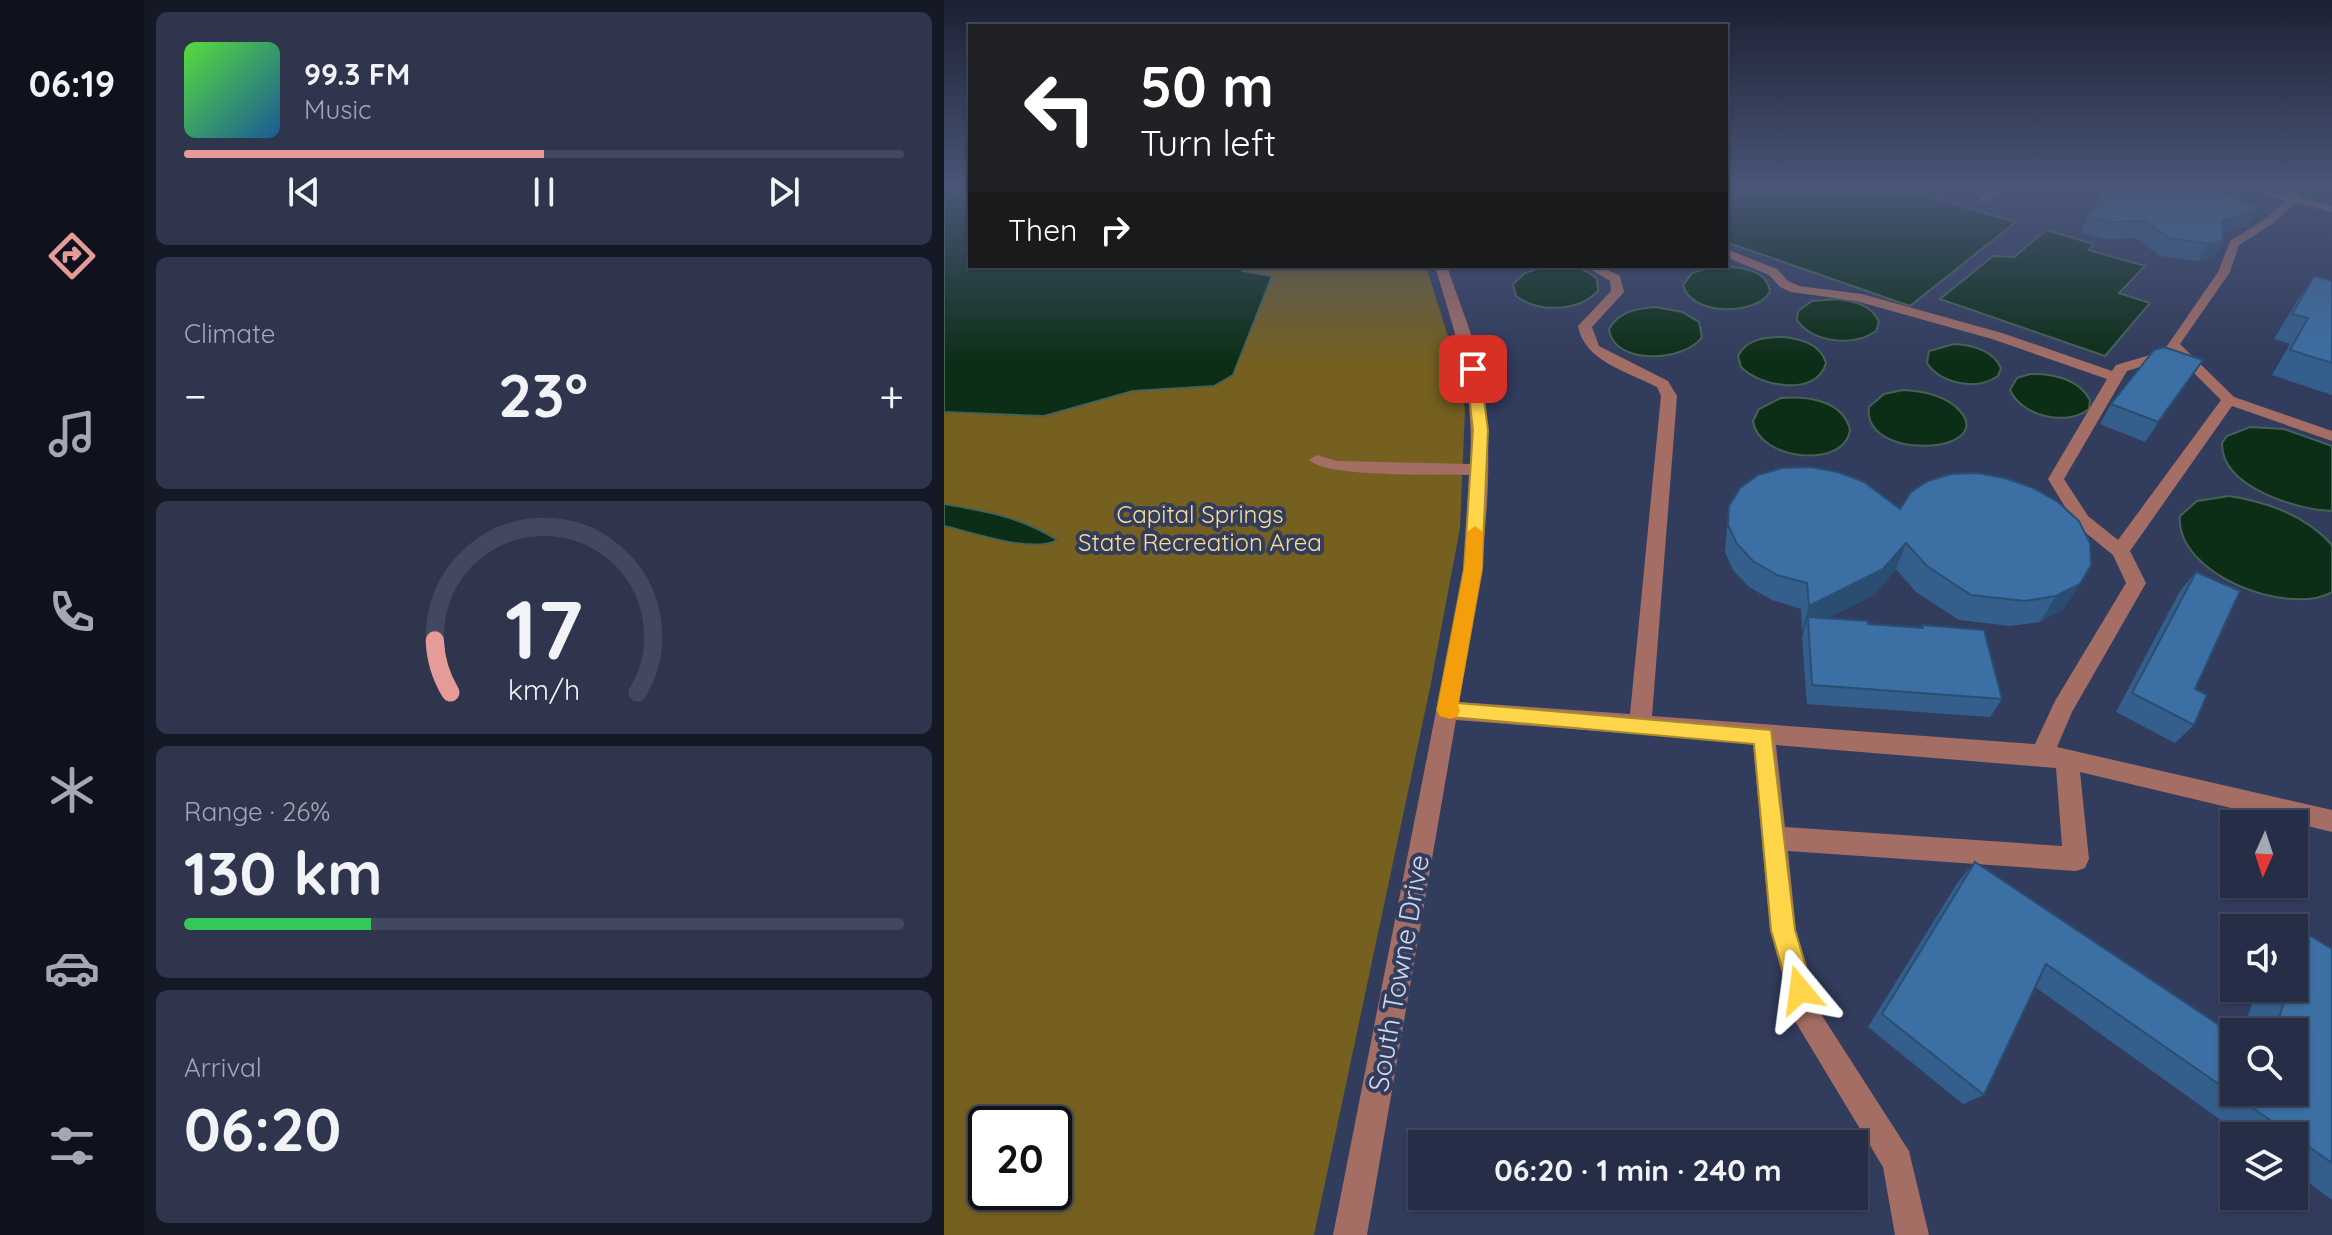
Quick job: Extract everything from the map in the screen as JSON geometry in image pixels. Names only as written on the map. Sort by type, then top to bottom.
[{"type":"street","points":[[2042,755],[2063,708],[2136,583],[2120,551],[2088,530],[2066,501],[2056,479],[2114,377],[2121,368],[2165,355],[2224,272],[2233,247]]},
{"type":"street","points":[[1728,254],[1773,272],[1784,284],[1796,289],[1857,297],[1997,336],[2114,377]]},
{"type":"street","name":"South Towne Drive","points":[[1350,1235],[1473,569],[1480,430],[1473,369],[1442,268]]},
{"type":"street","points":[[1595,268],[1616,279],[1618,292],[1585,326],[1587,338],[1594,349],[1663,384],[1669,396],[1640,726]]},
{"type":"street","points":[[2173,345],[2229,400],[2332,436]]},
{"type":"street","points":[[2120,551],[2229,400]]},
{"type":"street","points":[[1317,460],[1336,466],[1478,470]]},
{"type":"street","points":[[1447,710],[2042,755],[2332,821]]},
{"type":"street","points":[[1764,736],[1783,930],[1809,1021],[1898,1162],[1912,1235]]},
{"type":"street","points":[[1774,838],[2076,859],[2067,759]]},
{"type":"green space","name":"Capital Springs State Recreation Area","points":[[944,247],[968,247],[968,268],[1427,268],[1461,378],[1465,410],[1460,528],[1430,688],[1314,1235],[944,1235]]},
{"type":"shaded area","points":[[944,247],[968,247],[968,268],[1241,268],[1242,271],[1272,276],[1233,375],[1214,386],[1133,391],[1044,416],[944,412]]},
{"type":"shaded area","points":[[1739,247],[1985,247],[1910,306]]},
{"type":"shaded area","points":[[2026,247],[2092,247],[2089,250],[2145,266],[2119,293],[2150,303],[2105,356],[1940,299],[1993,256],[2014,257]]},
{"type":"shaded area","points":[[1541,268],[1577,268],[1597,279],[1598,291],[1590,298],[1569,306],[1535,305],[1516,296],[1513,284],[1525,273]]},
{"type":"shaded area","points":[[1709,268],[1748,269],[1763,277],[1770,292],[1762,300],[1738,309],[1710,307],[1688,295],[1683,285],[1692,273]]},
{"type":"shaded area","points":[[1837,299],[1856,303],[1872,312],[1879,322],[1876,331],[1857,339],[1834,340],[1813,334],[1797,320],[1798,311],[1812,301]]},
{"type":"shaded area","points":[[1656,307],[1682,312],[1699,322],[1702,337],[1681,352],[1651,356],[1623,349],[1613,341],[1609,329],[1618,318],[1636,310]]},
{"type":"shaded area","points":[[1783,337],[1803,341],[1820,351],[1826,363],[1821,374],[1812,381],[1787,385],[1761,380],[1741,367],[1738,356],[1746,346],[1763,339]]},
{"type":"shaded area","points":[[1954,344],[1975,347],[1993,357],[2001,368],[1998,376],[1970,384],[1941,376],[1927,363],[1929,351]]},
{"type":"shaded area","points":[[2030,374],[2056,376],[2072,382],[2090,400],[2089,409],[2057,418],[2034,412],[2016,399],[2010,390],[2017,378]]},
{"type":"shaded area","points":[[1918,391],[1948,401],[1960,411],[1966,425],[1960,436],[1946,443],[1926,446],[1904,444],[1885,437],[1872,425],[1869,407],[1884,394]]},
{"type":"shaded area","points":[[1781,398],[1812,399],[1832,406],[1846,420],[1850,430],[1844,443],[1833,451],[1818,455],[1784,452],[1769,444],[1758,434],[1753,421],[1759,409]]},
{"type":"shaded area","points":[[2250,427],[2284,429],[2332,446],[2332,511],[2282,501],[2247,484],[2234,472],[2225,459],[2222,443],[2227,436]]},
{"type":"shaded area","points":[[2229,496],[2258,502],[2298,518],[2332,545],[2332,592],[2313,598],[2289,599],[2263,594],[2214,572],[2195,556],[2183,537],[2180,516],[2197,501]]},
{"type":"shaded area","points":[[944,504],[1017,520],[1057,540],[1033,545],[944,526]]},
{"type":"building","points":[[2314,276],[2332,281],[2332,363],[2290,350],[2308,318],[2292,314]]},
{"type":"building","points":[[2164,347],[2203,360],[2158,422],[2111,404],[2154,350]]},
{"type":"building","points":[[1810,467],[1838,472],[1864,482],[1900,509],[1911,492],[1928,481],[1951,474],[1977,473],[2005,478],[2033,488],[2058,502],[2079,521],[2090,543],[2091,565],[2080,584],[2056,596],[2025,601],[1971,595],[1927,566],[1906,543],[1883,569],[1809,606],[1807,583],[1777,575],[1753,561],[1737,544],[1728,525],[1729,506],[1740,488],[1758,475],[1782,468]]},
{"type":"building","points":[[2196,572],[2240,591],[2195,689],[2207,695],[2194,725],[2132,693]]},
{"type":"building","points":[[1808,617],[1868,621],[1868,624],[1984,630],[2002,699],[1812,685]]},
{"type":"building","points":[[1975,862],[2220,1026],[2220,1085],[2046,964],[1984,1095],[1882,1014]]},
{"type":"building","points":[[2308,934],[2332,949],[2332,1163],[2308,1146],[2308,1122],[2273,1122],[2250,1106],[2308,1106],[2308,1018],[2279,1018],[2284,1002],[2308,1002]]},
{"type":"slow traffic","points":[[1450,711],[1447,710],[1473,569],[1475,532]]},
{"type":"route","points":[[1473,369],[1480,430],[1473,569],[1447,710],[1764,736],[1783,930],[1800,990]]}]
